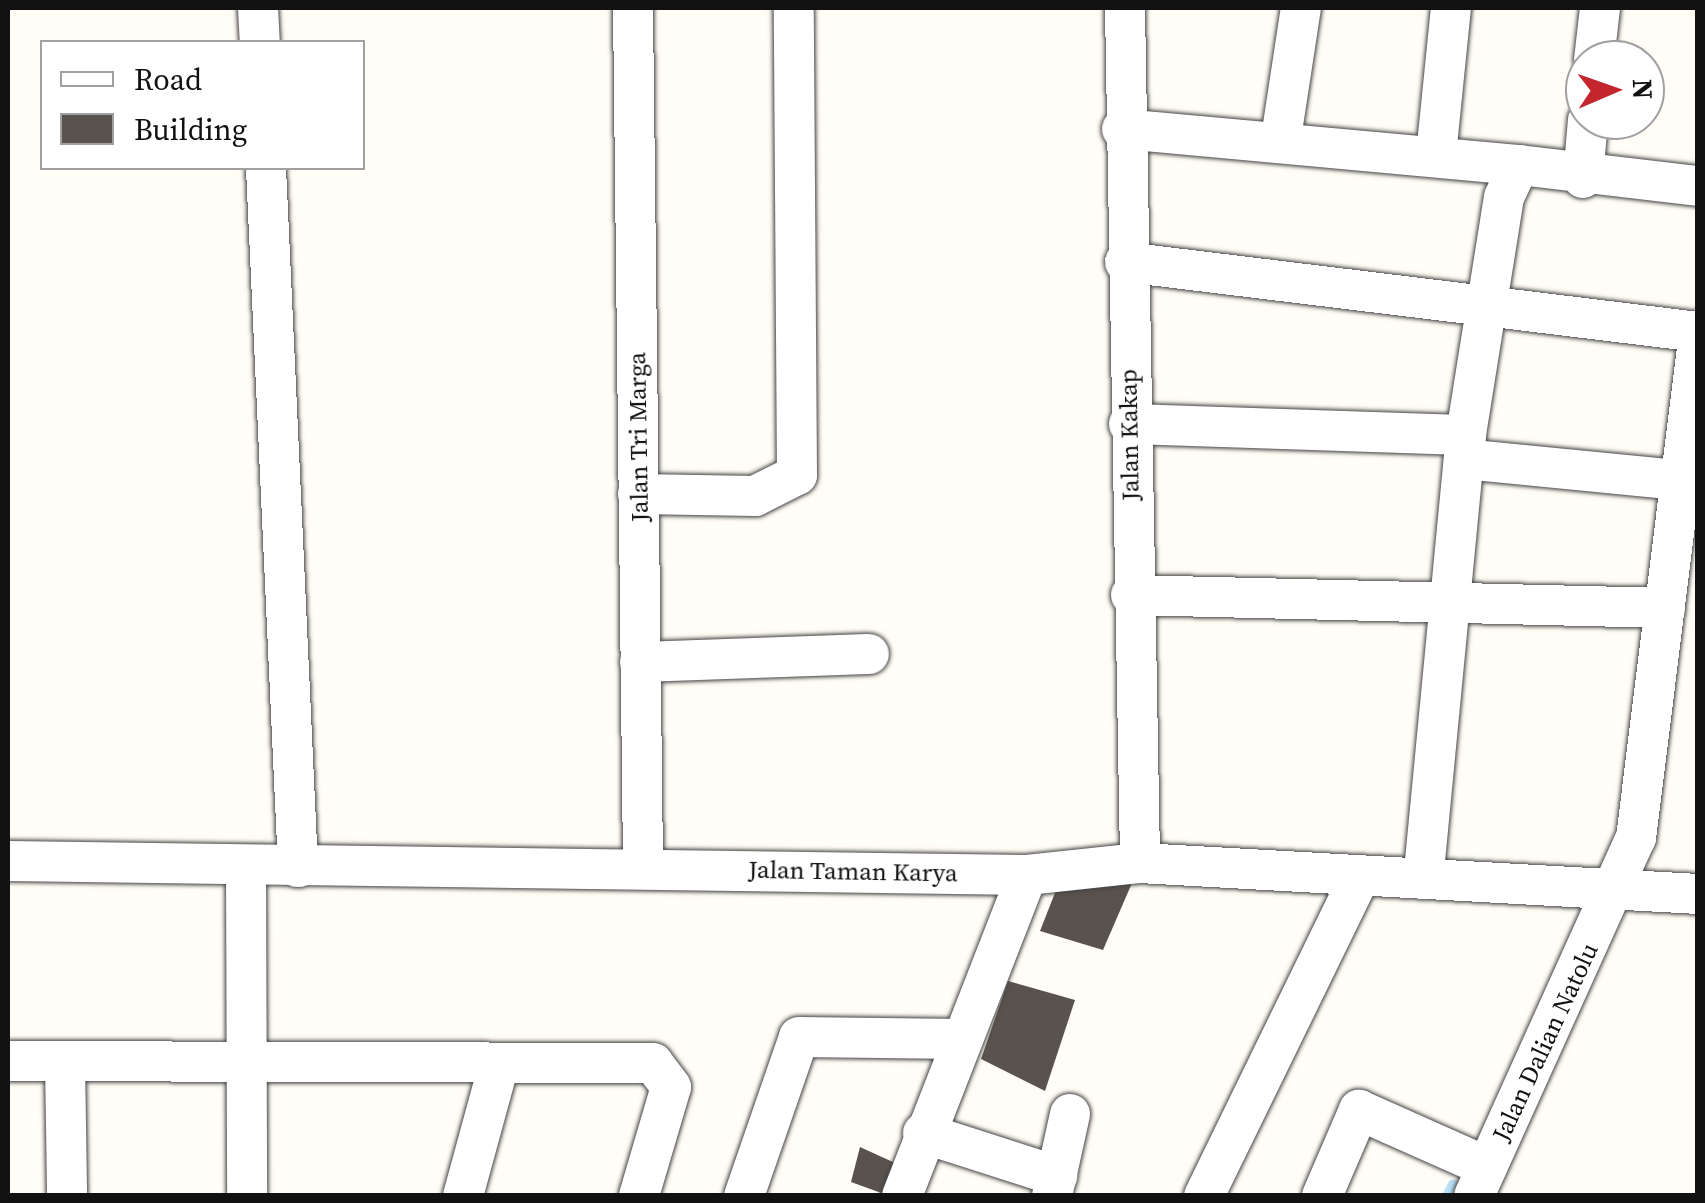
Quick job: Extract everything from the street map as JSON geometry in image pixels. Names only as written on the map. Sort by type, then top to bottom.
[{"type":"street","points":[[258,8],[260,40]]},
{"type":"street","name":"Jalan Tri Marga","points":[[633,8],[643,868]]},
{"type":"street","points":[[638,494],[755,496],[797,474],[794,8]]},
{"type":"street","name":"Jalan Kakap","points":[[1125,8],[1122,129],[1140,863]]},
{"type":"street","points":[[1281,138],[1301,8]]},
{"type":"street","points":[[1436,156],[1450,8]]},
{"type":"street","points":[[1596,40],[1600,8]]},
{"type":"street","points":[[1122,129],[1281,138],[1519,165],[1582,178],[1698,186]]},
{"type":"street","points":[[1582,178],[1586,140]]},
{"type":"street","points":[[1423,880],[1465,447],[1504,197],[1519,165]]},
{"type":"street","points":[[266,170],[298,867]]},
{"type":"street","points":[[1125,262],[1698,332]]},
{"type":"street","name":"Jalan Dalian Natolu","points":[[1480,1181],[1636,838],[1698,342]]},
{"type":"street","points":[[1129,424],[1465,447],[1680,480]]},
{"type":"street","points":[[1131,595],[1664,608]]},
{"type":"street","points":[[640,662],[869,654]]},
{"type":"street","name":"Jalan Taman Karya","points":[[8,861],[246,868],[643,868],[1028,875],[1140,863],[1698,894]]},
{"type":"street","points":[[246,868],[248,1196]]},
{"type":"street","points":[[902,1196],[922,1133],[1028,875]]},
{"type":"street","points":[[1204,1196],[1360,876]]},
{"type":"street","points":[[744,1196],[799,1037],[961,1039]]},
{"type":"street","points":[[8,1061],[653,1064],[666,1072],[671,1087],[639,1196]]},
{"type":"street","points":[[65,1062],[67,1196]]},
{"type":"street","points":[[463,1196],[500,1064]]},
{"type":"street","points":[[1322,1196],[1360,1110],[1480,1181]]},
{"type":"street","points":[[922,1133],[1054,1186],[1070,1114]]},
{"type":"building","points":[[1060,880],[1132,883],[1103,950],[1040,931]]},
{"type":"building","points":[[1008,981],[1075,1000],[1045,1091],[981,1059]]},
{"type":"building","points":[[860,1147],[895,1163],[884,1194],[851,1182]]},
{"type":"waterway","points":[[1447,1196],[1453,1184]]}]
